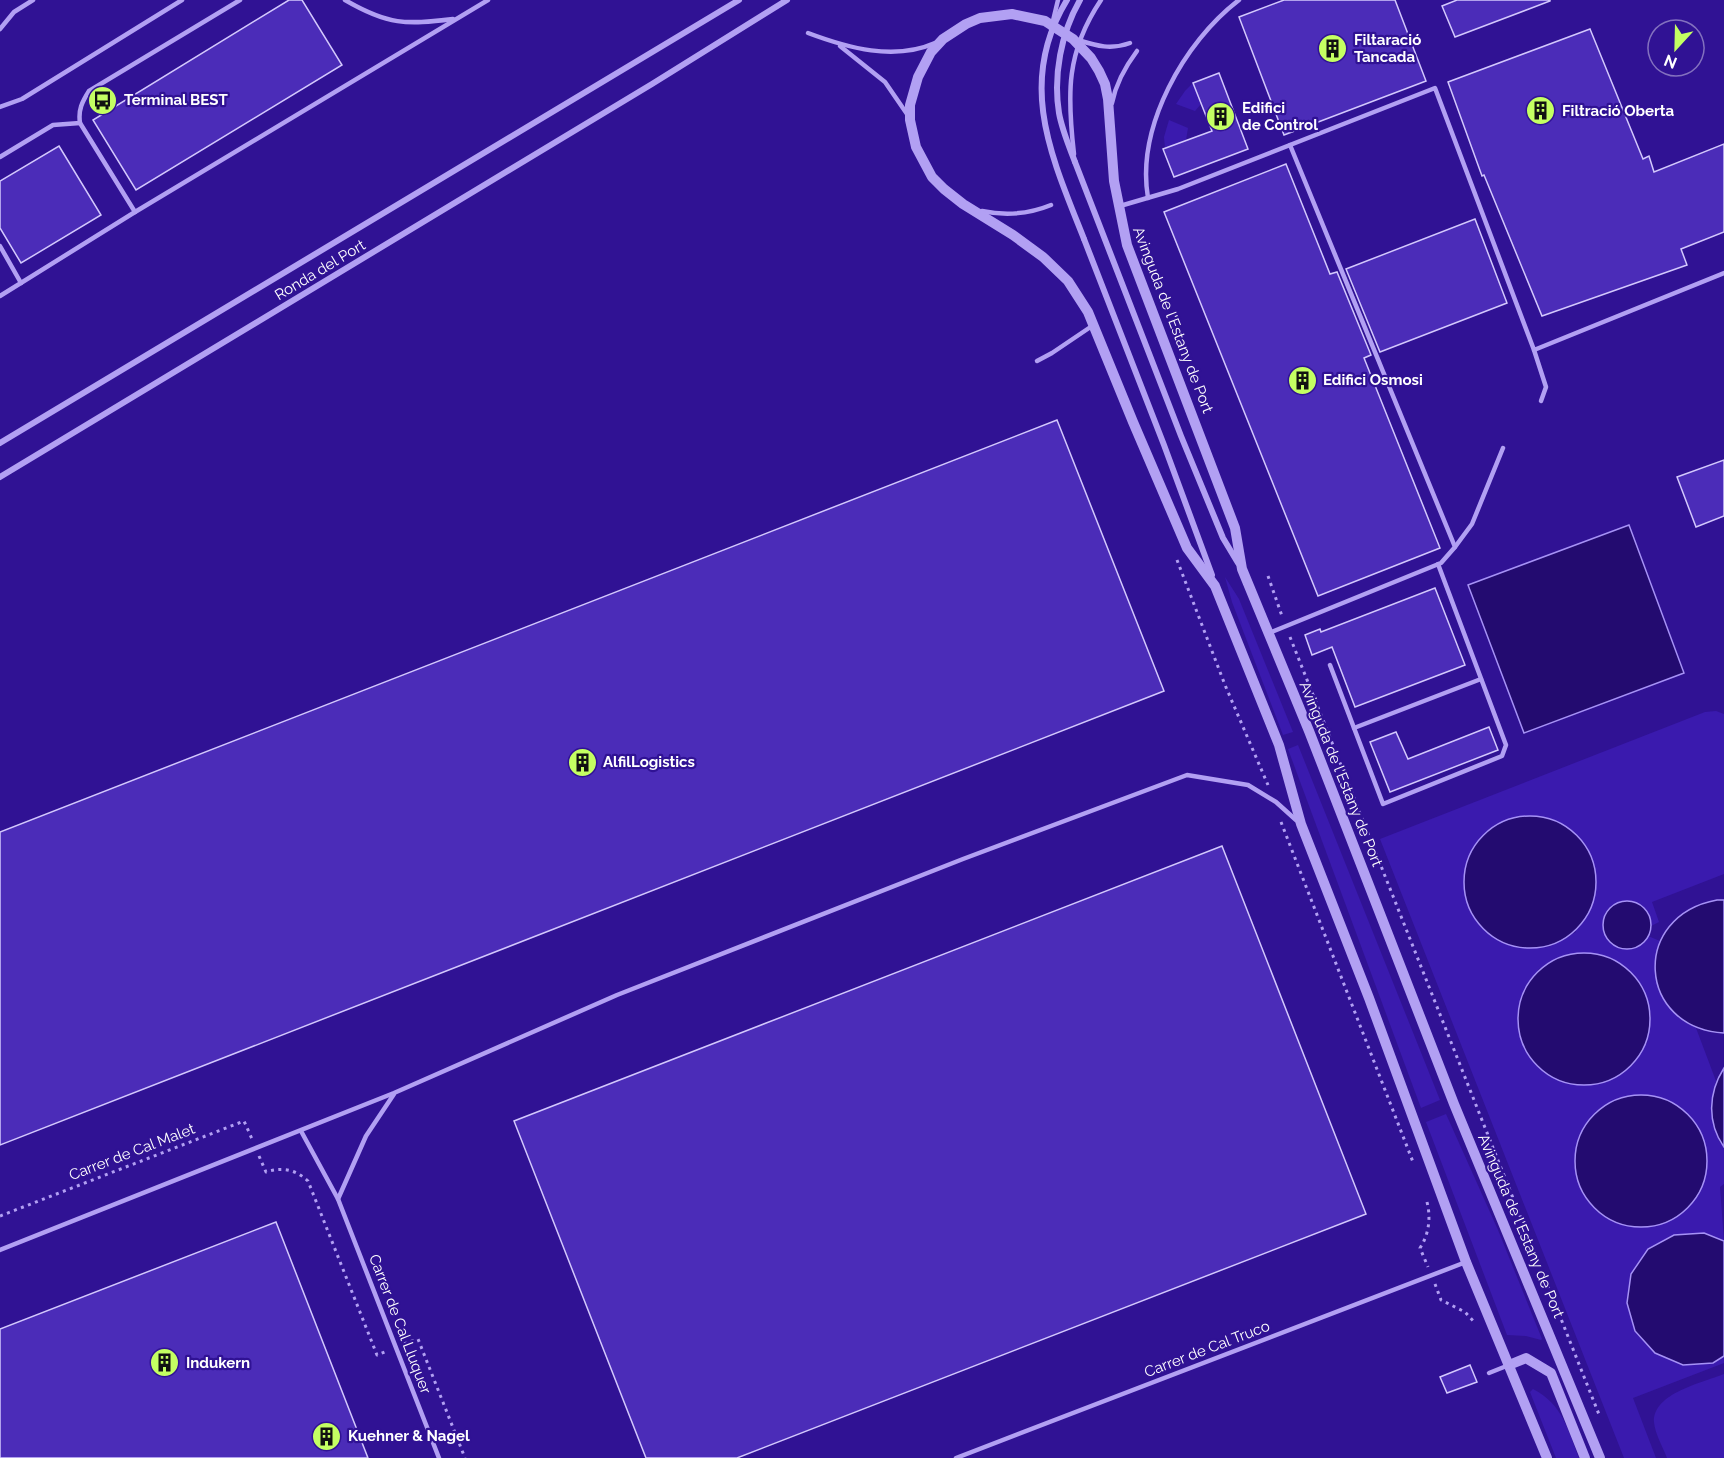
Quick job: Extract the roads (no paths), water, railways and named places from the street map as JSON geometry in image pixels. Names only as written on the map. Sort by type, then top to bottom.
[{"type":"street","points":[[0,443],[739,0]]},
{"type":"street","name":"Ronda del Port","points":[[0,477],[652,84],[787,0]]},
{"type":"street","points":[[1067,0],[1050,32],[1046,51],[1042,89],[1045,127],[1056,166],[1164,445],[1215,586]]},
{"type":"street","points":[[1080,0],[1066,33],[1058,80],[1060,116],[1074,162],[1202,487],[1223,538],[1242,569]]},
{"type":"street","name":"Avinguda de l'Estany de Port","points":[[1547,1458],[1466,1262],[1369,998],[1301,824],[1279,745],[1215,586],[1187,548],[1132,422],[1094,324],[1078,294],[1057,269],[1027,244],[963,204],[932,177],[916,147],[910,120],[910,105],[918,76],[931,52],[943,39],[980,18],[1012,14],[1045,21],[1073,39],[1090,58],[1105,84],[1110,114],[1114,181],[1127,244],[1235,528],[1242,569],[1309,731],[1454,1104],[1600,1458]]},
{"type":"street","points":[[1509,1365],[1526,1358],[1551,1373],[1585,1458]]},
{"type":"lane","points":[[0,29],[14,12],[33,0]]},
{"type":"lane","points":[[0,107],[22,99],[182,0]]},
{"type":"lane","points":[[135,212],[80,123],[78,114],[82,102],[89,91],[240,0]]},
{"type":"lane","points":[[345,0],[369,14],[413,24],[456,19]]},
{"type":"lane","points":[[0,296],[135,212],[488,0]]},
{"type":"lane","points":[[1050,32],[1058,0]]},
{"type":"lane","points":[[1074,162],[1068,110],[1071,70],[1079,40],[1101,0]]},
{"type":"lane","points":[[1148,198],[1146,165],[1161,105],[1176,74],[1195,46],[1226,9],[1239,0]]},
{"type":"lane","points":[[808,33],[838,44],[889,52],[919,48],[943,39]]},
{"type":"lane","points":[[1073,39],[1101,48],[1130,43]]},
{"type":"lane","points":[[838,44],[885,82],[910,120]]},
{"type":"lane","points":[[1110,114],[1115,88],[1127,64],[1137,51]]},
{"type":"lane","points":[[1118,206],[1178,189],[1435,88],[1534,350],[1546,387],[1541,401]]},
{"type":"lane","points":[[0,156],[53,125],[80,123]]},
{"type":"lane","points":[[1290,145],[1455,547]]},
{"type":"lane","points":[[963,204],[978,210],[1008,214],[1023,213],[1051,205]]},
{"type":"lane","points":[[0,246],[21,283]]},
{"type":"lane","points":[[1534,350],[1724,273]]},
{"type":"lane","points":[[1037,361],[1094,324]]},
{"type":"lane","points":[[1269,633],[1438,564],[1455,547],[1472,524],[1503,448]]},
{"type":"lane","points":[[1330,665],[1383,804],[1502,756],[1506,745],[1438,564]]},
{"type":"lane","points":[[1354,728],[1481,679]]},
{"type":"lane","points":[[0,1250],[394,1093],[617,995],[1188,775],[1248,785],[1276,802],[1301,824]]},
{"type":"lane","points":[[338,1199],[366,1136],[394,1093]]},
{"type":"lane","name":"Carrer de Cal Lluquer","points":[[301,1131],[338,1199],[439,1458]]},
{"type":"lane","name":"Carrer de Cal Truco","points":[[956,1458],[1466,1262]]},
{"type":"lane","points":[[1489,1373],[1509,1365]]},
{"type":"place","name":"Filtaració Tancada","points":[[1333,49]]},
{"type":"place","name":"Terminal BEST","points":[[103,100]]},
{"type":"place","name":"Filtració Oberta","points":[[1541,111]]},
{"type":"place","name":"Edifici de Control","points":[[1221,117]]},
{"type":"place","name":"Edifici Osmosi","points":[[1302,380]]},
{"type":"place","name":"AlfilLogistics","points":[[582,762]]},
{"type":"place","name":"Indukern","points":[[165,1363]]},
{"type":"place","name":"Kuehner & Nagel","points":[[327,1436]]}]
